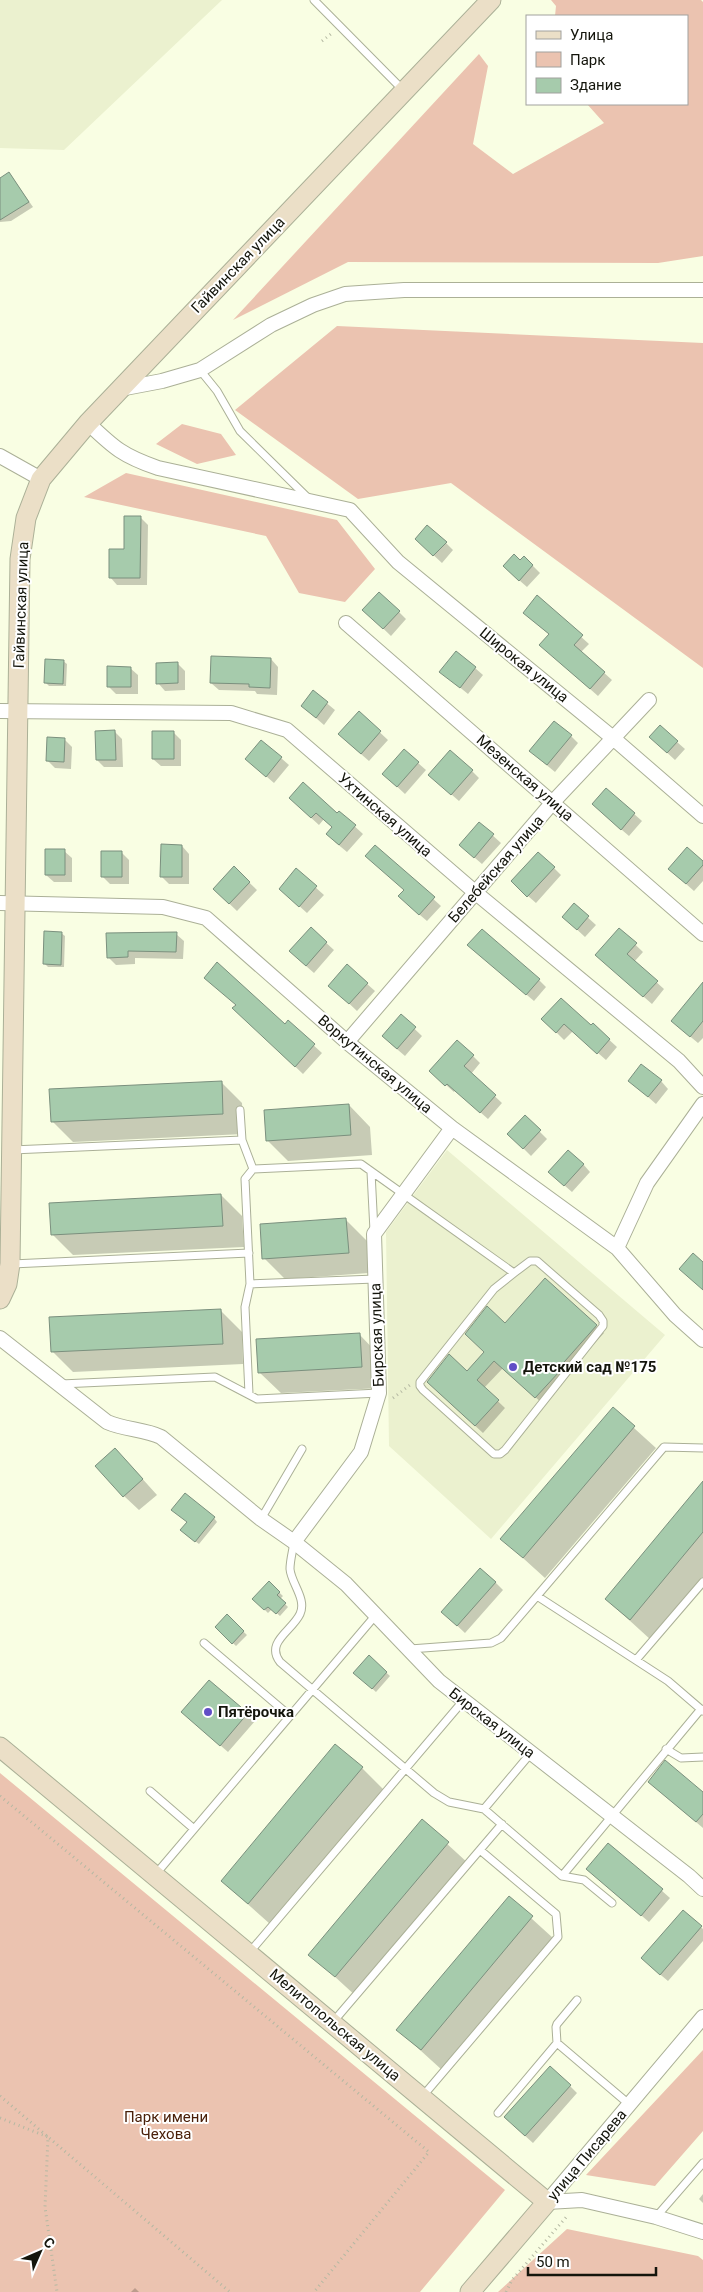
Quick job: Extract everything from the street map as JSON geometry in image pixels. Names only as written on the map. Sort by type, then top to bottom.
[{"type":"main road","name":"Гайвинская улица","points":[[0,1300],[7,1284],[10,1264],[12,1150],[7,903],[9,711],[20,559],[26,518],[41,479],[88,423],[491,0]]},
{"type":"main road","name":"Мелитопольская улица","points":[[0,1747],[547,2202]]},
{"type":"main road","name":"улица Писарева","points":[[470,2292],[547,2202]]},
{"type":"street","points":[[120,389],[162,381],[200,370],[271,325],[313,305],[345,294],[404,290],[703,290]]},
{"type":"street","points":[[88,423],[122,454],[138,461],[158,468],[312,502]]},
{"type":"street","points":[[0,456],[41,479]]},
{"type":"street","name":"Широкая улица","points":[[312,502],[350,510],[398,562],[613,738],[703,816]]},
{"type":"street","name":"Мезенская улица","points":[[346,622],[703,934]]},
{"type":"street","name":"Белебейская улица","points":[[347,1042],[553,802],[649,700]]},
{"type":"street","name":"Ухтинская улица","points":[[9,711],[231,713],[286,730],[476,893],[679,1061],[703,1087]]},
{"type":"street","name":"Воркутинская улица","points":[[7,903],[163,907],[206,918],[347,1042],[452,1128],[617,1248],[674,1315],[703,1340]]},
{"type":"street","points":[[617,1248],[647,1183],[703,1104]]},
{"type":"street","points":[[374,1234],[452,1128]]},
{"type":"street","name":"Бирская улица","points":[[294,1542],[361,1452],[384,1396],[375,1278],[374,1234]]},
{"type":"street","name":"Бирская улица","points":[[0,1338],[108,1422],[150,1432],[161,1437],[261,1519],[294,1542],[346,1584],[407,1650],[439,1681],[689,1876],[703,1889]]},
{"type":"street","name":"улица Писарева","points":[[547,2202],[703,2017]]},
{"type":"street","points":[[547,2202],[582,2200],[656,2217],[703,2232]]},
{"type":"lane","points":[[314,0],[404,91]]},
{"type":"lane","points":[[200,370],[218,391],[240,431],[312,502]]},
{"type":"lane","points":[[240,1110],[242,1140],[253,1169]]},
{"type":"lane","points":[[12,1150],[242,1140]]},
{"type":"lane","points":[[249,1394],[245,1307],[250,1284],[245,1179],[253,1169],[361,1164],[514,1273]]},
{"type":"lane","points":[[371,1172],[374,1234]]},
{"type":"lane","points":[[10,1264],[249,1253]]},
{"type":"lane","points":[[530,1261],[537,1261],[599,1315],[604,1326],[505,1450],[500,1454],[494,1454],[423,1390],[420,1383],[422,1378],[494,1289],[514,1273],[530,1261]]},
{"type":"lane","points":[[250,1284],[375,1278]]},
{"type":"lane","points":[[58,1384],[215,1377],[257,1398],[384,1396]]},
{"type":"lane","points":[[407,1650],[490,1643],[501,1638],[664,1447],[703,1448]]},
{"type":"lane","points":[[261,1519],[302,1449]]},
{"type":"lane","points":[[294,1542],[290,1570],[302,1606],[301,1613],[274,1647],[275,1654],[313,1689],[442,1798],[484,1808],[562,1876],[584,1880],[612,1903]]},
{"type":"lane","points":[[636,1660],[703,1582]]},
{"type":"lane","points":[[537,1596],[668,1681],[702,1710],[611,1815],[562,1876]]},
{"type":"lane","points":[[154,1875],[375,1616]]},
{"type":"lane","points":[[204,1643],[290,1716]]},
{"type":"lane","points":[[248,1953],[463,1701]]},
{"type":"lane","points":[[666,1750],[681,1758],[703,1757]]},
{"type":"lane","points":[[484,1808],[531,1753]]},
{"type":"lane","points":[[150,1791],[194,1829]]},
{"type":"lane","points":[[332,2023],[502,1824]]},
{"type":"lane","points":[[422,2097],[558,1938],[556,1914],[480,1850]]},
{"type":"lane","points":[[498,2113],[557,2043],[557,2024],[577,2000]]},
{"type":"lane","points":[[557,2043],[630,2104]]},
{"type":"lane","points":[[656,2217],[703,2163]]},
{"type":"path","points":[[322,41],[333,32]]},
{"type":"path","points":[[384,1396],[395,1398],[412,1384],[420,1383]]},
{"type":"path","points":[[0,1796],[429,2152],[314,2292]]},
{"type":"path","points":[[0,2096],[230,2292]]},
{"type":"path","points":[[0,2118],[48,2137]]},
{"type":"path","points":[[48,2137],[45,2207],[57,2292]]},
{"type":"path","points":[[506,2292],[512,2280],[582,2200]]},
{"type":"shaded area","points":[[0,0],[222,0],[64,150],[0,148]]},
{"type":"shaded area","name":"Детский сад №175","points":[[447,1150],[665,1335],[491,1539],[389,1446],[386,1232]]},
{"type":"green space","points":[[551,0],[701,0],[703,2],[703,256],[658,263],[348,262],[233,320],[479,54],[488,66],[473,144],[513,174],[604,123],[588,105],[688,105],[688,15],[555,15],[556,6]]},
{"type":"green space","points":[[337,326],[703,343],[703,668],[451,483],[358,499],[235,410]]},
{"type":"green space","points":[[182,424],[221,434],[236,455],[197,464],[156,444]]},
{"type":"green space","points":[[126,473],[337,520],[375,569],[345,602],[299,593],[266,536],[84,497]]},
{"type":"green space","name":"Парк имени Чехова","points":[[0,1773],[505,2190],[420,2292],[0,2292]]},
{"type":"green space","points":[[703,2050],[703,2131],[655,2186],[586,2175]]},
{"type":"green space","points":[[567,2229],[698,2256],[703,2260],[703,2292],[498,2292]]},
{"type":"building","points":[[9,172],[29,202],[0,220],[0,178]]},
{"type":"building","points":[[124,516],[141,516],[140,578],[109,578],[109,549],[124,549]]},
{"type":"building","points":[[427,525],[447,542],[433,556],[415,539]]},
{"type":"building","points":[[514,554],[520,560],[524,556],[533,565],[519,581],[503,566]]},
{"type":"building","points":[[379,592],[400,611],[383,629],[362,610]]},
{"type":"building","points":[[537,595],[583,635],[574,645],[605,672],[590,689],[539,645],[549,634],[523,613]]},
{"type":"building","points":[[456,651],[476,667],[460,688],[439,672]]},
{"type":"building","points":[[211,656],[271,658],[270,688],[249,687],[249,684],[210,683]]},
{"type":"building","points":[[45,659],[64,660],[63,684],[44,683]]},
{"type":"building","points":[[178,662],[178,683],[156,684],[156,663]]},
{"type":"building","points":[[107,666],[131,667],[131,687],[107,687]]},
{"type":"building","points":[[313,690],[328,702],[316,718],[301,706]]},
{"type":"building","points":[[359,711],[381,731],[361,754],[338,734]]},
{"type":"building","points":[[554,721],[572,735],[547,765],[529,751]]},
{"type":"building","points":[[660,725],[678,741],[667,753],[649,737]]},
{"type":"building","points":[[115,730],[116,760],[96,760],[95,731]]},
{"type":"building","points":[[152,731],[174,731],[174,759],[152,759]]},
{"type":"building","points":[[47,737],[65,738],[64,762],[46,761]]},
{"type":"building","points":[[261,740],[282,757],[266,777],[245,759]]},
{"type":"building","points":[[404,749],[419,762],[397,787],[382,774]]},
{"type":"building","points":[[450,750],[473,770],[451,795],[428,775]]},
{"type":"building","points":[[303,782],[337,813],[339,811],[356,825],[339,845],[326,834],[332,827],[316,813],[311,818],[289,798]]},
{"type":"building","points":[[606,788],[635,813],[621,830],[592,804]]},
{"type":"building","points":[[479,822],[494,834],[474,858],[459,845]]},
{"type":"building","points":[[161,844],[182,845],[182,877],[160,877]]},
{"type":"building","points":[[375,845],[435,897],[419,915],[398,896],[404,890],[365,856]]},
{"type":"building","points":[[687,847],[703,861],[703,865],[686,884],[668,869]]},
{"type":"building","points":[[45,849],[65,849],[65,875],[45,875]]},
{"type":"building","points":[[101,851],[122,851],[122,877],[101,877]]},
{"type":"building","points":[[538,852],[555,867],[527,897],[511,881]]},
{"type":"building","points":[[234,866],[250,882],[229,904],[213,889]]},
{"type":"building","points":[[296,868],[317,886],[299,907],[279,889]]},
{"type":"building","points":[[574,903],[589,916],[577,930],[562,917]]},
{"type":"building","points":[[311,927],[327,942],[306,966],[289,951]]},
{"type":"building","points":[[619,928],[637,943],[627,954],[658,981],[643,997],[595,955]]},
{"type":"building","points":[[482,929],[540,979],[526,995],[467,945]]},
{"type":"building","points":[[44,931],[62,932],[61,965],[43,964]]},
{"type":"building","points":[[177,932],[176,952],[128,951],[128,957],[107,958],[106,933]]},
{"type":"building","points":[[217,962],[285,1024],[288,1020],[315,1044],[295,1067],[232,1008],[236,1005],[204,978]]},
{"type":"building","points":[[347,964],[368,983],[349,1004],[328,986]]},
{"type":"building","points":[[703,982],[703,1021],[690,1037],[671,1021]]},
{"type":"building","points":[[561,998],[610,1039],[597,1054],[564,1024],[556,1033],[541,1019]]},
{"type":"building","points":[[401,1014],[416,1027],[397,1049],[382,1036]]},
{"type":"building","points":[[457,1040],[474,1055],[464,1066],[496,1095],[480,1113],[429,1071]]},
{"type":"building","points":[[641,1064],[662,1080],[648,1097],[628,1081]]},
{"type":"building","points":[[222,1081],[223,1114],[51,1122],[49,1089]]},
{"type":"building","points":[[349,1104],[351,1135],[266,1141],[264,1110]]},
{"type":"building","points":[[525,1115],[541,1130],[523,1149],[507,1134]]},
{"type":"building","points":[[568,1150],[584,1164],[564,1186],[548,1172]]},
{"type":"building","points":[[221,1194],[223,1226],[51,1235],[49,1203]]},
{"type":"building","points":[[346,1218],[349,1253],[262,1259],[260,1224]]},
{"type":"building","points":[[693,1253],[703,1262],[703,1290],[679,1269]]},
{"type":"building","points":[[545,1278],[597,1325],[535,1398],[494,1361],[477,1380],[499,1400],[475,1426],[427,1382],[449,1354],[467,1371],[484,1352],[465,1334],[487,1306],[505,1323]]},
{"type":"building","points":[[221,1309],[223,1344],[51,1352],[49,1317]]},
{"type":"building","points":[[360,1333],[362,1367],[258,1373],[256,1339]]},
{"type":"building","points":[[613,1407],[635,1426],[523,1558],[500,1539]]},
{"type":"building","points":[[115,1448],[143,1479],[123,1497],[95,1466]]},
{"type":"building","points":[[703,1481],[703,1532],[630,1620],[605,1599]]},
{"type":"building","points":[[185,1493],[215,1517],[195,1542],[180,1530],[187,1522],[171,1510]]},
{"type":"building","points":[[480,1568],[496,1582],[457,1626],[441,1612]]},
{"type":"building","points":[[269,1581],[280,1592],[277,1595],[286,1603],[276,1614],[268,1607],[264,1610],[252,1599]]},
{"type":"building","points":[[227,1614],[244,1631],[232,1644],[215,1627]]},
{"type":"building","points":[[369,1655],[387,1672],[372,1689],[353,1673]]},
{"type":"building","points":[[209,1680],[248,1713],[220,1746],[181,1712]]},
{"type":"building","points":[[335,1744],[363,1767],[248,1904],[221,1881]]},
{"type":"building","points":[[665,1760],[703,1792],[703,1814],[696,1822],[648,1782]]},
{"type":"building","points":[[422,1819],[449,1842],[335,1977],[308,1955]]},
{"type":"building","points":[[608,1843],[663,1889],[641,1916],[586,1869]]},
{"type":"building","points":[[509,1896],[533,1916],[421,2050],[396,2030]]},
{"type":"building","points":[[683,1910],[702,1926],[660,1975],[641,1958]]},
{"type":"building","points":[[550,2066],[571,2085],[525,2136],[504,2117]]},
{"type":"place","name":"Детский сад №175","points":[[513,1367]]},
{"type":"place","name":"Пятёрочка","points":[[208,1712]]}]
